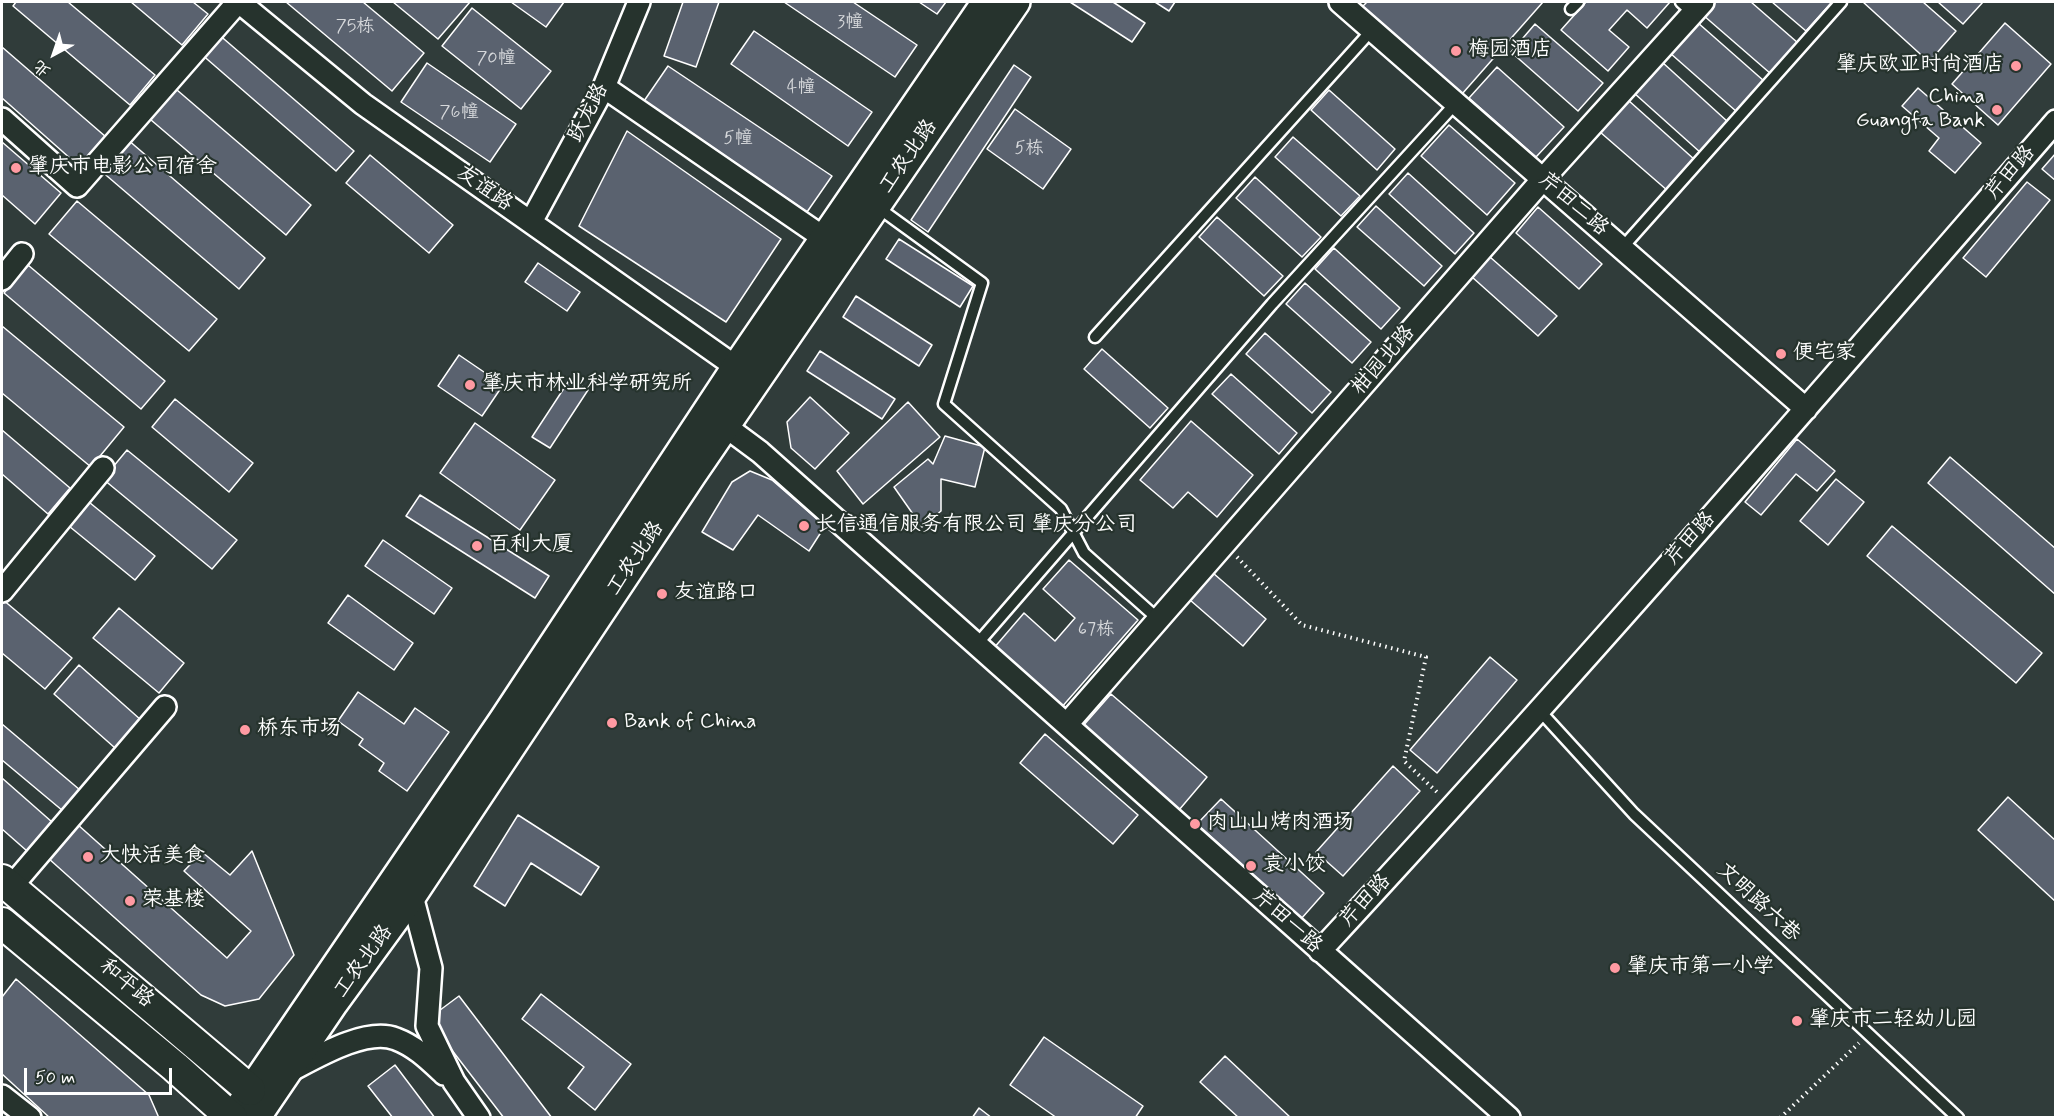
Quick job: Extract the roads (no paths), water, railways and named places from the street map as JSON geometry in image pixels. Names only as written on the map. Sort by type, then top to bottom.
[{"type":"main road","name":"和平路","points":[[6,884],[253,1104]]},
{"type":"main road","name":"和平路","points":[[2,923],[175,1067],[232,1118]]},
{"type":"street","points":[[2,119],[77,186],[238,2]]},
{"type":"street","name":"友谊路","points":[[238,2],[363,104],[736,367]]},
{"type":"street","name":"跃龙路","points":[[531,222],[604,87],[639,2]]},
{"type":"street","name":"工农北路","points":[[253,1104],[736,367],[986,2]]},
{"type":"street","name":"工农北路","points":[[232,1118],[253,1104],[288,1072],[412,896],[725,426],[1016,2]]},
{"type":"street","name":"芹田二路","points":[[1340,2],[1806,409]]},
{"type":"street","name":"柑园北路","points":[[1067,724],[1692,5]]},
{"type":"street","points":[[604,87],[824,238]]},
{"type":"street","name":"芹田路","points":[[1320,951],[1539,710],[1806,409],[2055,121]]},
{"type":"street","points":[[2,279],[22,254]]},
{"type":"street","name":"芹田一路","points":[[725,426],[759,452],[977,644],[1509,1118]]},
{"type":"street","points":[[2,591],[103,468]]},
{"type":"street","points":[[6,884],[165,707]]},
{"type":"street","points":[[412,896],[431,968],[427,1026],[454,1082],[479,1118]]},
{"type":"street","points":[[288,1072],[336,1047],[371,1037],[393,1037],[414,1047],[454,1082]]},
{"type":"street","points":[[2,1096],[30,1118]]},
{"type":"lane","points":[[1622,248],[1841,2]]},
{"type":"lane","points":[[1095,337],[1372,30]]},
{"type":"lane","points":[[977,644],[1272,304],[1456,103]]},
{"type":"lane","points":[[876,206],[982,283],[944,404],[1061,509],[1084,553],[1158,619]]},
{"type":"lane","name":"文明路六巷","points":[[1539,710],[1634,814],[1958,1118]]},
{"type":"place","name":"梅园酒店","points":[[1456,51]]},
{"type":"place","name":"肇庆欧亚时尚酒店","points":[[2016,66]]},
{"type":"place","name":"China Guangfa Bank","points":[[1997,110]]},
{"type":"place","name":"肇庆市电影公司宿舍","points":[[16,168]]},
{"type":"place","name":"便宅家","points":[[1781,354]]},
{"type":"place","name":"肇庆市林业科学研究所","points":[[470,385]]},
{"type":"place","name":"长信通信服务有限公司 肇庆分公司","points":[[804,526]]},
{"type":"place","name":"百利大厦","points":[[477,546]]},
{"type":"place","name":"友谊路口","points":[[662,594]]},
{"type":"place","name":"Bank of China","points":[[612,723]]},
{"type":"place","name":"桥东市场","points":[[245,730]]},
{"type":"place","name":"肉山山烤肉酒场","points":[[1195,824]]},
{"type":"place","name":"大快活美食","points":[[88,857]]},
{"type":"place","name":"袁小饺","points":[[1251,866]]},
{"type":"place","name":"荣基楼","points":[[130,901]]},
{"type":"place","name":"肇庆市第一小学","points":[[1615,968]]},
{"type":"place","name":"肇庆市二轻幼儿园","points":[[1797,1021]]}]
